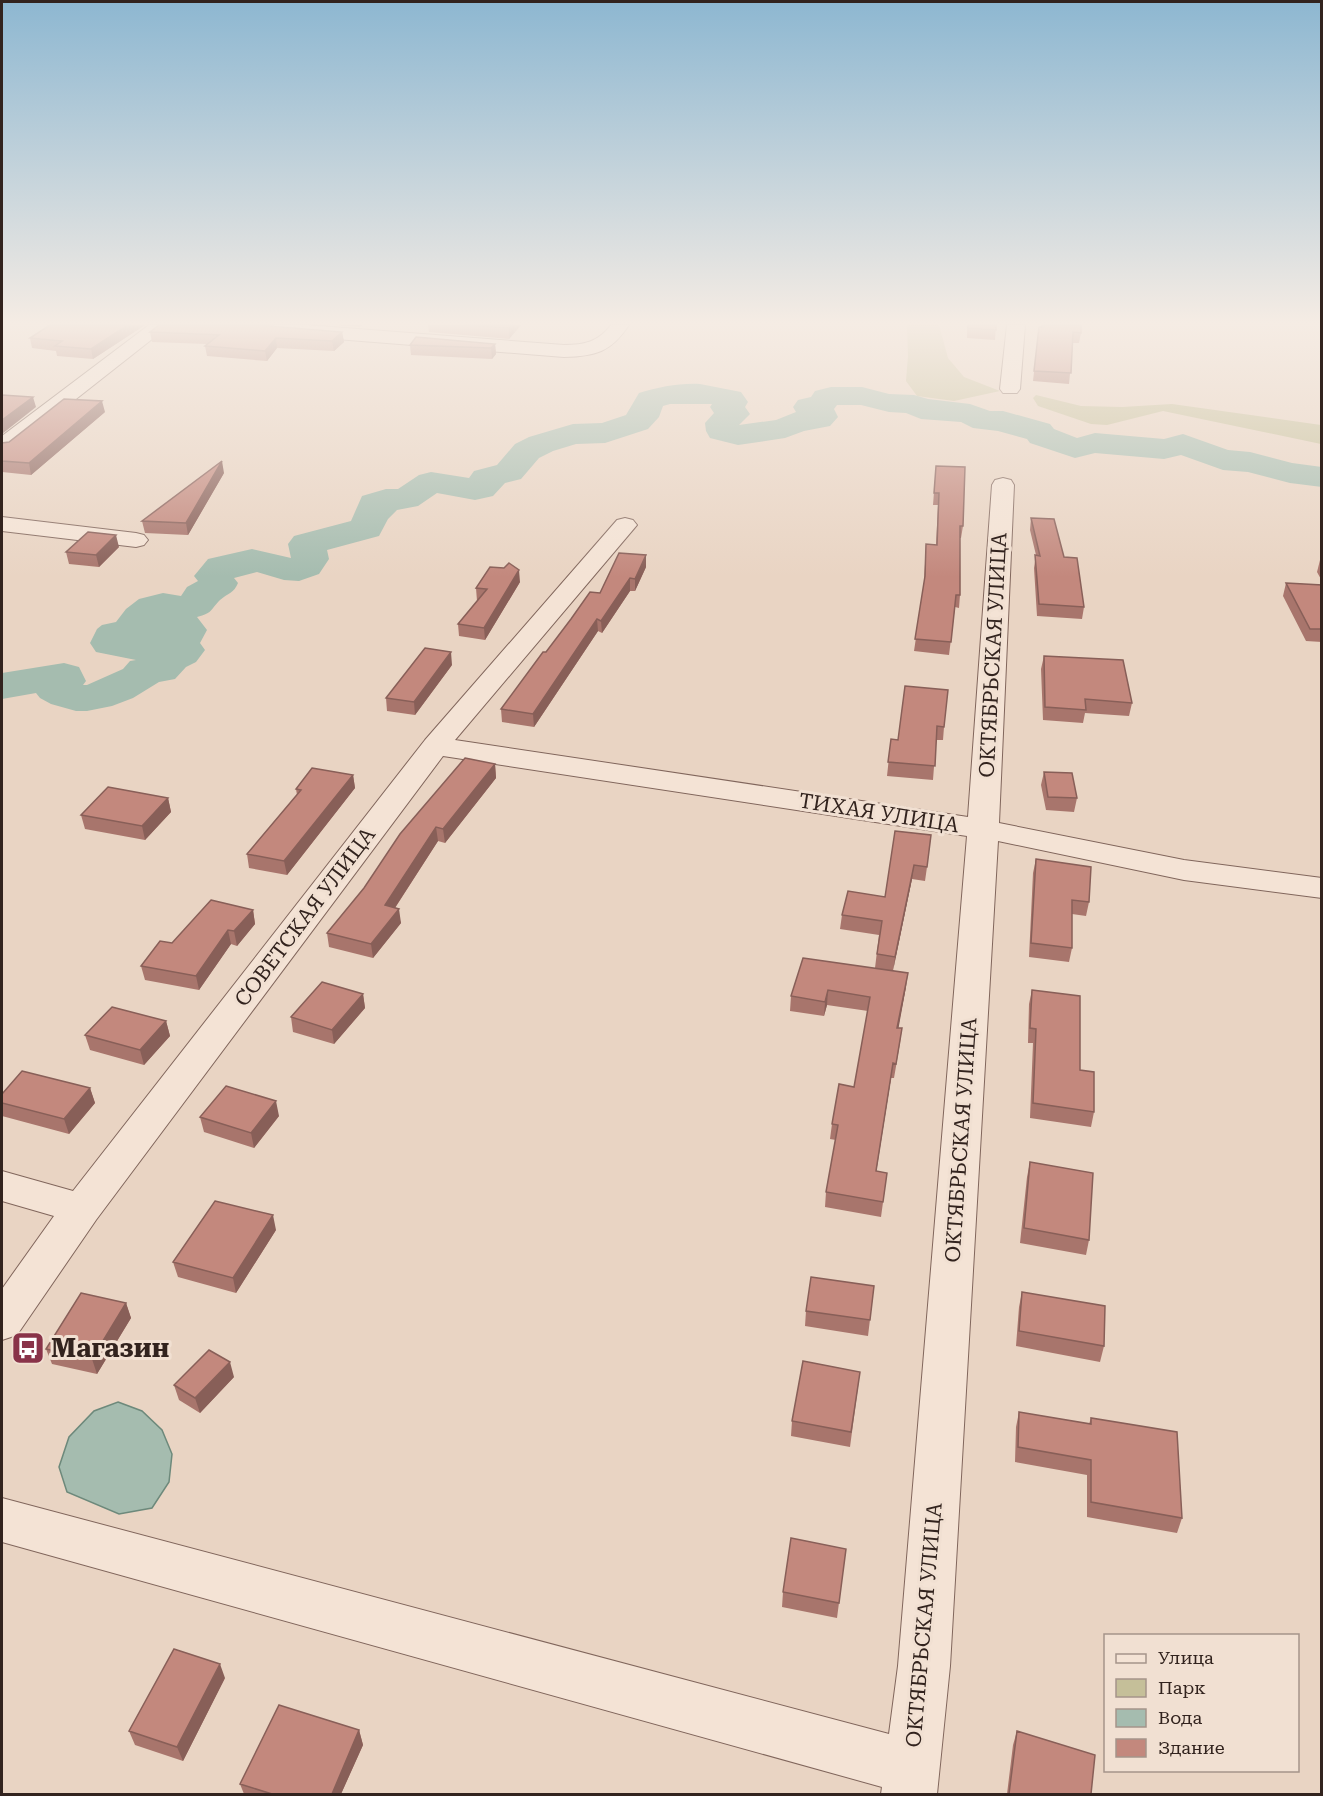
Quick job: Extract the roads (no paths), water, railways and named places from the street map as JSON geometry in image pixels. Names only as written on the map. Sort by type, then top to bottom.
[{"type":"street","points":[[2,447],[51,409]]},
{"type":"street","name":"ОКТЯБРЬСКАЯ УЛИЦА","points":[[910,1781],[924,1666],[983,829],[1003,485]]},
{"type":"street","points":[[2,524],[136,540]]},
{"type":"street","name":"СОВЕТСКАЯ УЛИЦА","points":[[2,1322],[82,1209],[435,746],[625,525]]},
{"type":"street","name":"ТИХАЯ УЛИЦА","points":[[435,746],[983,829],[1184,870],[1322,888]]},
{"type":"street","points":[[2,1186],[82,1209]]},
{"type":"street","points":[[2,1520],[910,1781]]},
{"type":"water","points":[[118,1402],[142,1411],[162,1430],[172,1454],[169,1482],[152,1508],[119,1514],[67,1492],[59,1467],[69,1437],[94,1411]]},
{"type":"waterway","points":[[2,686],[64,676],[65,681],[56,684],[55,689],[76,698],[97,697],[118,689],[144,674],[145,670],[153,668],[160,670],[180,654],[184,650],[180,643],[187,630],[183,626],[174,626],[169,631],[167,639],[146,647],[110,643],[111,638],[116,634],[132,630],[140,617],[158,605],[171,608],[195,606],[200,602],[201,595],[218,586],[219,583],[213,576],[221,567],[238,566],[254,560],[292,570],[299,569],[305,566],[310,559],[307,544],[366,528],[373,513],[379,510],[375,504],[386,500],[406,499],[431,482],[481,489],[488,484],[486,478],[509,472],[527,451],[541,444],[573,434],[605,433],[637,422],[643,417],[646,409]]},
{"type":"waterway","points":[[728,409],[734,414],[721,423],[722,431],[738,435],[785,428],[795,422],[822,417],[822,414],[810,409]]},
{"type":"waterway","points":[[921,409],[940,409],[970,414],[984,421],[1003,421],[1018,428],[1038,431],[1042,436],[1075,448],[1095,443],[1164,449],[1183,444],[1223,460],[1250,462],[1290,473],[1322,477]]},
{"type":"place","name":"Магазин","points":[[28,1348]]}]
